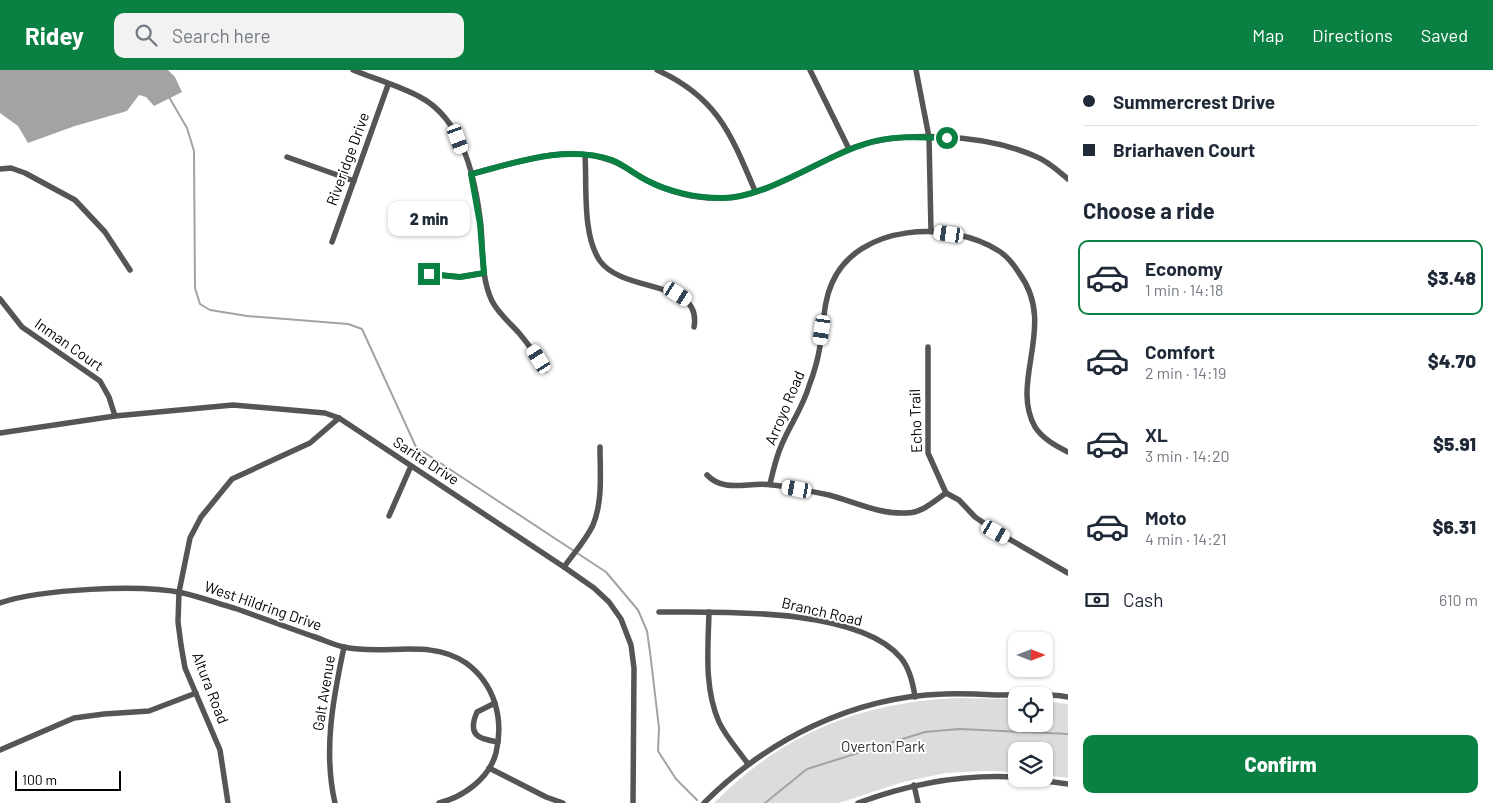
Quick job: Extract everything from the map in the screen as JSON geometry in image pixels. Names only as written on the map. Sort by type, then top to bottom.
[{"type":"street","points":[[353,70],[420,96],[434,106],[458,139],[471,174],[480,224],[484,273],[492,302],[533,349],[546,370]]},
{"type":"street","points":[[657,70],[681,82],[703,98],[725,124],[755,191]]},
{"type":"street","points":[[810,70],[849,149]]},
{"type":"street","points":[[916,70],[929,137],[931,232]]},
{"type":"street","name":"Riveridge Drive","points":[[332,242],[388,84]]},
{"type":"street","points":[[471,174],[541,157],[585,155],[612,161],[647,181],[689,194],[721,198],[755,191],[804,172],[849,149],[881,140],[929,137],[966,138],[1004,145],[1043,160],[1068,179]]},
{"type":"street","points":[[585,155],[589,234],[593,249],[601,262],[624,279],[678,294],[686,299],[695,312],[694,327]]},
{"type":"street","points":[[287,157],[354,181]]},
{"type":"street","points":[[0,169],[11,168],[25,173],[75,200],[105,232],[130,270]]},
{"type":"street","name":"Arroyo Road","points":[[770,484],[782,443],[810,385],[820,346],[826,298],[838,271],[846,261],[861,250],[884,238],[902,233],[931,232],[983,242],[1001,252],[1023,278],[1031,293],[1036,320],[1029,378],[1029,403],[1035,426],[1052,444],[1068,452]]},
{"type":"street","points":[[429,274],[460,277],[484,273]]},
{"type":"street","name":"Inman Court","points":[[0,299],[22,327],[100,382],[109,398],[115,416]]},
{"type":"street","name":"Echo Trail","points":[[928,347],[928,453],[946,493],[958,500],[975,517],[996,532],[1068,573]]},
{"type":"street","name":"Sarita Drive","points":[[0,433],[115,416],[233,405],[324,413],[339,418],[564,567],[594,588],[609,602],[621,619],[631,645],[634,668],[633,803]]},
{"type":"street","name":"Altura Road","points":[[228,803],[220,750],[186,668],[181,644],[178,622],[179,592],[190,538],[201,517],[232,479],[310,443],[339,418]]},
{"type":"street","points":[[564,567],[593,524],[598,507],[600,447]]},
{"type":"street","points":[[389,516],[411,466]]},
{"type":"street","points":[[707,475],[713,481],[728,486],[770,484],[828,495],[883,513],[908,513],[922,510],[946,493]]},
{"type":"street","name":"West Hildring Drive","points":[[0,603],[28,595],[107,589],[179,592],[232,608],[344,647],[430,650],[451,655],[478,673],[488,686],[495,703],[500,733],[494,760],[489,768]]},
{"type":"street","name":"Branch Road","points":[[659,612],[781,614],[834,625],[875,639],[900,658],[907,668],[915,697]]},
{"type":"street","points":[[709,612],[708,657],[710,693],[720,724],[748,764]]},
{"type":"street","name":"Galt Avenue","points":[[336,803],[332,786],[329,731],[335,686],[344,647]]},
{"type":"street","points":[[0,750],[74,718],[149,711],[196,694]]},
{"type":"street","points":[[704,803],[748,764],[781,742],[837,716],[896,699],[942,694],[1068,697]]},
{"type":"street","points":[[495,703],[477,712],[473,722],[474,733],[481,739],[498,742]]},
{"type":"street","points":[[443,802],[466,792],[489,768],[546,797],[563,803]]},
{"type":"street","points":[[858,803],[914,785],[953,778],[1008,777]]},
{"type":"street","points":[[1053,782],[1068,784]]},
{"type":"street","points":[[914,785],[918,803]]},
{"type":"green space","name":"Overton Park","points":[[955,698],[1008,699],[1008,732],[1053,732],[1053,702],[1068,704],[1068,778],[1053,776],[1053,742],[1008,742],[1008,772],[946,773],[903,782],[839,803],[714,803],[767,758],[824,726],[854,715],[920,701]]},
{"type":"shaded area","points":[[0,70],[168,70],[175,77],[182,92],[154,106],[146,97],[139,95],[127,111],[75,126],[28,143],[18,126],[0,113]]},
{"type":"waterway","points":[[169,97],[187,128],[194,151],[195,288],[200,304],[210,310],[247,316],[348,324],[362,329],[416,447],[606,572],[638,610],[647,631],[659,728],[658,751],[676,779],[697,800]]},
{"type":"waterway","points":[[765,803],[807,769],[925,732],[959,729],[1068,734]]},
{"type":"route","points":[[429,274],[460,277],[484,273],[480,224],[471,174],[541,157],[558,155],[598,156],[631,170],[647,181],[666,189],[710,198],[732,198],[748,194],[804,172],[844,151],[867,143],[929,137],[947,138]]}]
